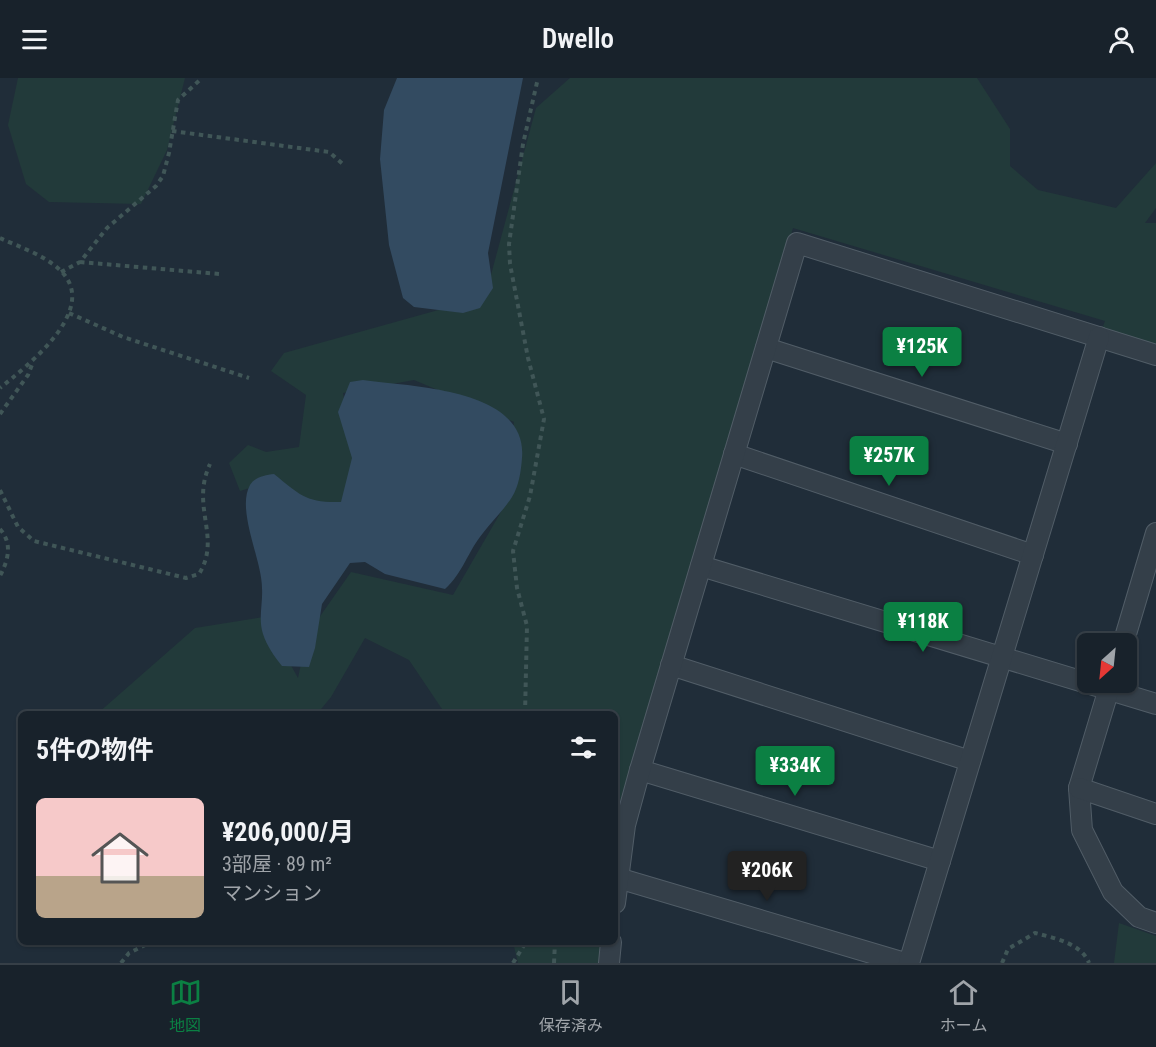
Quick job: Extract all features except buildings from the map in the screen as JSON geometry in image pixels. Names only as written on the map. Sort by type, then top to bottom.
[{"type":"street","points":[[1099,337],[907,963],[618,878],[625,825],[640,770],[797,243],[1156,354]]},
{"type":"street","points":[[766,348],[1067,444]]},
{"type":"street","points":[[734,454],[1033,555]]},
{"type":"street","points":[[1128,633],[1149,584],[1156,533]]},
{"type":"street","points":[[701,566],[1002,657],[1077,677]]},
{"type":"street","points":[[671,665],[970,762]]},
{"type":"street","points":[[1108,693],[1079,788],[1082,830],[1113,892],[1139,917],[1156,923]]},
{"type":"street","points":[[1128,693],[1156,704]]},
{"type":"street","points":[[640,770],[940,861]]},
{"type":"street","points":[[1079,788],[1156,814]]},
{"type":"street","points":[[609,963],[611,945]]},
{"type":"path","points":[[62,272],[80,262],[107,228],[156,186],[163,176],[178,100],[202,78]]},
{"type":"path","points":[[525,711],[527,626],[517,588],[513,551],[530,496],[535,458],[543,433],[543,419],[528,358],[510,264],[509,244],[523,144],[538,78]]},
{"type":"path","points":[[172,131],[329,152],[344,165]]},
{"type":"path","points":[[0,238],[62,272],[68,282],[71,295],[69,313],[55,336],[33,361],[0,388]]},
{"type":"path","points":[[80,262],[219,274]]},
{"type":"path","points":[[69,313],[123,337],[249,378]]},
{"type":"path","points":[[0,414],[28,375],[33,361]]},
{"type":"path","points":[[0,490],[18,527],[34,541],[186,578],[199,574],[207,561],[209,542],[201,500],[204,477],[210,464]]},
{"type":"path","points":[[0,529],[8,545],[8,557],[0,576]]},
{"type":"path","points":[[1002,963],[1008,949],[1035,933],[1063,940],[1086,956],[1089,963]]},
{"type":"path","points":[[122,963],[129,953],[145,945]]},
{"type":"path","points":[[513,963],[523,945]]},
{"type":"path","points":[[554,963],[555,945]]},
{"type":"green space","points":[[18,78],[185,78],[167,150],[141,204],[49,202],[26,184],[8,125]]},
{"type":"green space","points":[[570,78],[977,78],[1010,129],[1010,166],[1038,190],[1116,208],[1156,163],[1156,208],[1145,223],[1156,223],[1156,355],[1099,337],[1105,321],[793,228],[618,808],[618,711],[440,711],[442,709],[409,660],[365,638],[331,697],[319,711],[100,711],[195,628],[264,617],[298,678],[307,635],[351,572],[453,595],[502,510],[514,422],[414,380],[343,393],[355,458],[342,507],[302,504],[269,482],[240,491],[229,463],[248,445],[266,452],[299,447],[306,395],[271,371],[284,353],[485,297],[536,108]]},
{"type":"green space","points":[[1119,923],[1156,936],[1156,963],[1114,963]]},
{"type":"green space","points":[[514,945],[601,945],[599,963],[518,963]]},
{"type":"water","points":[[397,78],[523,78],[488,253],[493,288],[480,308],[463,313],[414,307],[403,298],[389,245],[380,159],[384,110]]},
{"type":"water","points":[[363,380],[436,389],[463,395],[487,404],[507,417],[519,435],[522,458],[518,483],[509,502],[478,540],[456,576],[445,589],[385,574],[365,562],[350,563],[322,604],[315,648],[309,667],[282,666],[269,647],[262,628],[261,577],[248,521],[246,495],[255,480],[274,474],[311,499],[341,502],[352,458],[338,412],[350,382]]}]
